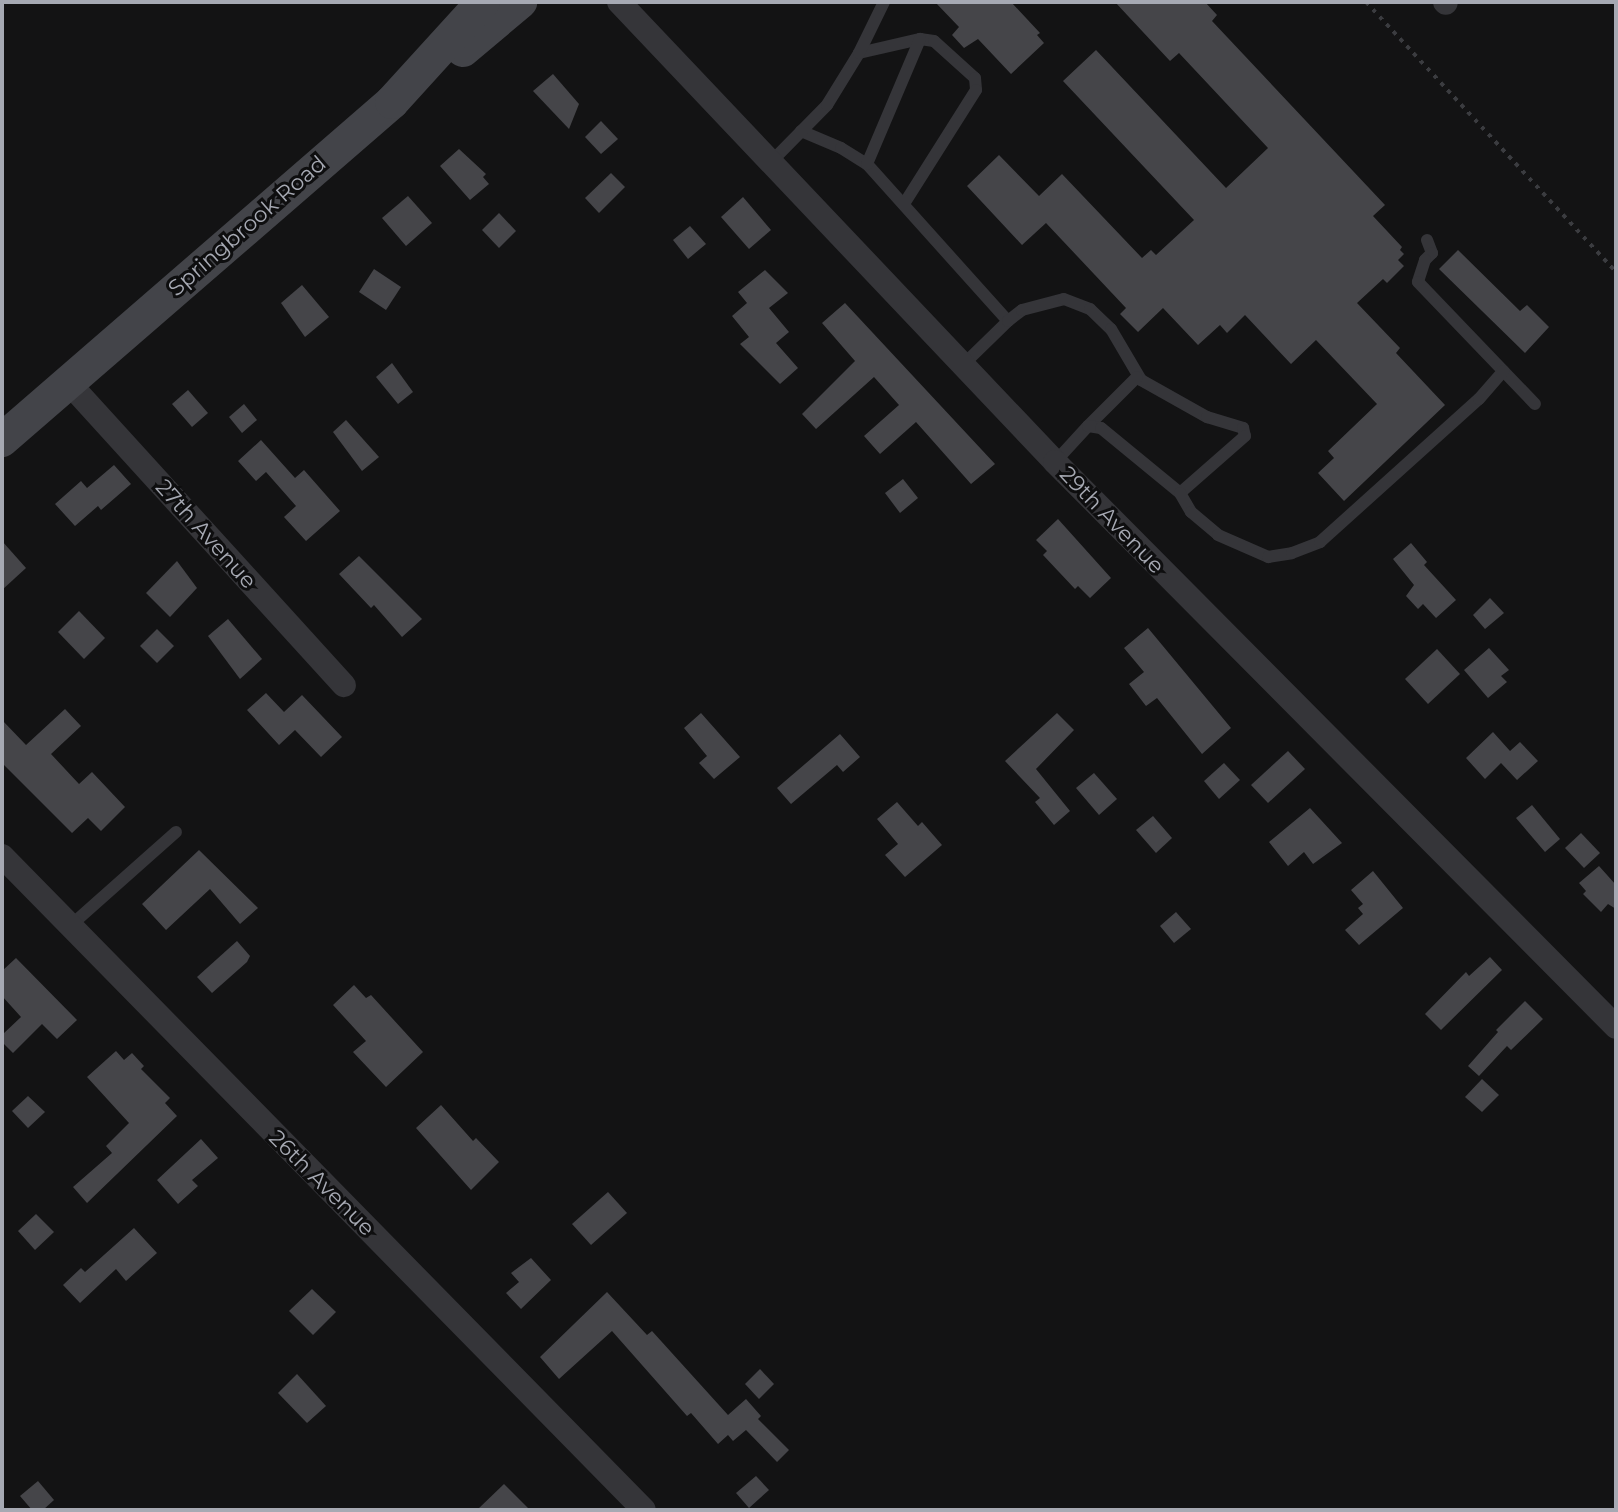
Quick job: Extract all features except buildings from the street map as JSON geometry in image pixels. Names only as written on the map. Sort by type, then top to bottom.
[{"type":"street","name":"Springbrook Road","points":[[2,440],[392,102],[483,2]]},
{"type":"street","points":[[392,102],[434,74],[520,2]]},
{"type":"street","name":"29th Avenue","points":[[619,2],[1055,462],[1616,1027]]},
{"type":"street","name":"27th Avenue","points":[[68,382],[344,685]]},
{"type":"street","name":"26th Avenue","points":[[2,856],[644,1510]]},
{"type":"lane","points":[[771,162],[827,105],[859,53],[884,2]]},
{"type":"lane","points":[[859,53],[920,39],[934,41],[975,78],[976,90],[904,204]]},
{"type":"lane","points":[[867,164],[920,39]]},
{"type":"lane","points":[[801,131],[841,148],[867,164],[1008,321]]},
{"type":"lane","points":[[1427,240],[1432,253],[1425,260],[1418,282],[1535,404]]},
{"type":"lane","points":[[964,364],[1022,310],[1064,299],[1090,309],[1111,329],[1137,377],[1207,417],[1241,426],[1244,437],[1180,493]]},
{"type":"lane","points":[[1088,426],[1101,428],[1180,493],[1191,512],[1218,535],[1268,557],[1292,553],[1320,542],[1479,399],[1503,371]]},
{"type":"lane","points":[[1055,462],[1137,377]]},
{"type":"lane","points":[[69,927],[176,832]]},
{"type":"path","points":[[1366,2],[1616,272]]}]
